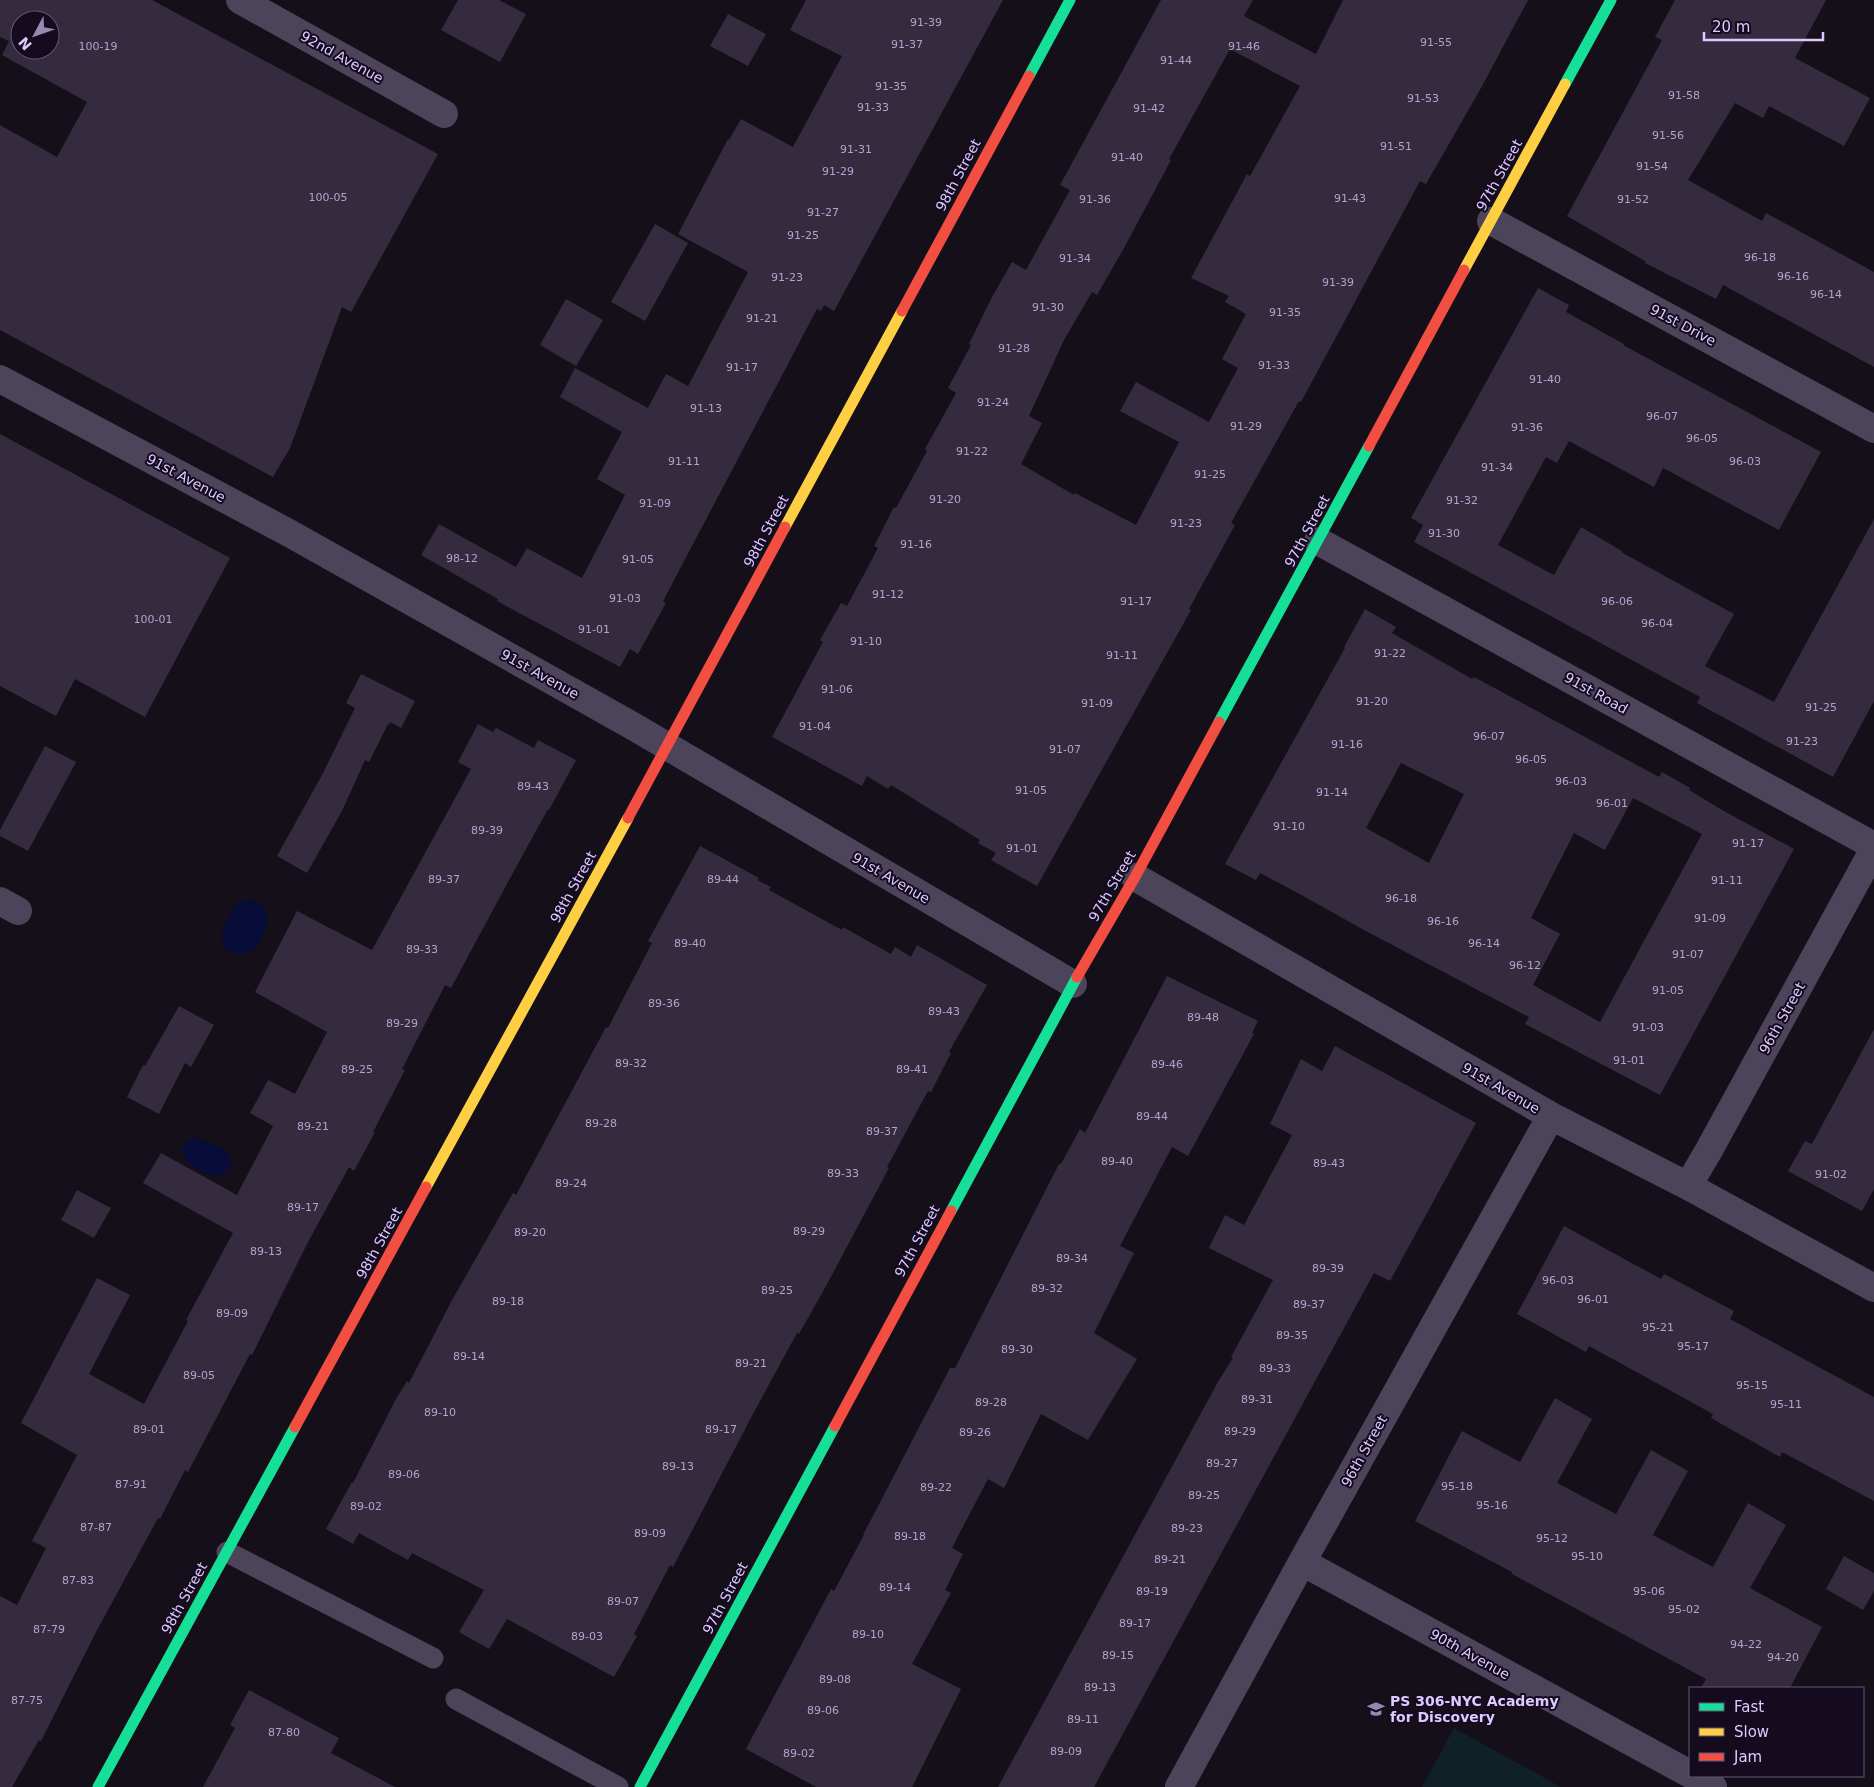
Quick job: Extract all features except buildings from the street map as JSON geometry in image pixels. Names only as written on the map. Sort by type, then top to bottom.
[{"type":"street","name":"92nd Avenue","points":[[240,0],[444,114]]},
{"type":"street","name":"98th Street","points":[[98,1787],[667,746],[1070,0]]},
{"type":"street","name":"97th Street","points":[[639,1786],[1073,984],[1135,877],[1611,0]]},
{"type":"street","name":"91st Drive","points":[[1491,221],[1874,429]]},
{"type":"street","name":"91st Avenue","points":[[0,379],[289,533],[667,746],[1073,984]]},
{"type":"street","name":"91st Road","points":[[1318,541],[1874,847]]},
{"type":"street","name":"96th Street","points":[[1688,1186],[1874,847]]},
{"type":"street","name":"91st Avenue","points":[[1135,877],[1551,1116],[1688,1186],[1874,1288]]},
{"type":"street","name":"96th Street","points":[[1180,1787],[1302,1562],[1551,1116]]},
{"type":"street","name":"90th Avenue","points":[[1302,1562],[1689,1773]]},
{"type":"street","name":"90th Avenue","points":[[1696,1777],[1713,1787]]},
{"type":"lane","points":[[227,1552],[433,1658]]},
{"type":"lane","points":[[456,1699],[538,1742],[639,1786]]},
{"type":"shaded area","points":[[246,900],[258,903],[265,909],[267,918],[266,929],[254,948],[245,953],[236,954],[228,950],[223,944],[222,936],[224,927],[233,910]]},
{"type":"shaded area","points":[[194,1138],[214,1144],[227,1153],[231,1163],[225,1172],[216,1175],[205,1173],[195,1168],[187,1160],[183,1152],[185,1144]]},
{"type":"shaded area","points":[[1454,1728],[1561,1787],[1422,1787]]},
{"type":"traffic: fast","points":[[1029,76],[1070,0]]},
{"type":"traffic: fast","points":[[1565,84],[1611,0]]},
{"type":"traffic: fast","points":[[1219,722],[1369,446]]},
{"type":"traffic: fast","points":[[951,1211],[1077,977]]},
{"type":"traffic: fast","points":[[640,1787],[835,1426]]},
{"type":"traffic: fast","points":[[98,1787],[295,1427]]},
{"type":"traffic: slow","points":[[1464,270],[1565,84]]},
{"type":"traffic: slow","points":[[785,527],[902,311]]},
{"type":"traffic: slow","points":[[426,1187],[628,818]]},
{"type":"traffic: jam","points":[[902,311],[1029,76]]},
{"type":"traffic: jam","points":[[1369,446],[1464,270]]},
{"type":"traffic: jam","points":[[628,818],[785,527]]},
{"type":"traffic: jam","points":[[1077,977],[1135,877],[1219,722]]},
{"type":"traffic: jam","points":[[295,1427],[426,1187]]},
{"type":"traffic: jam","points":[[835,1426],[951,1211]]},
{"type":"place","name":"PS 306-NYC Academy for Discovery","points":[[1376,1709]]}]
